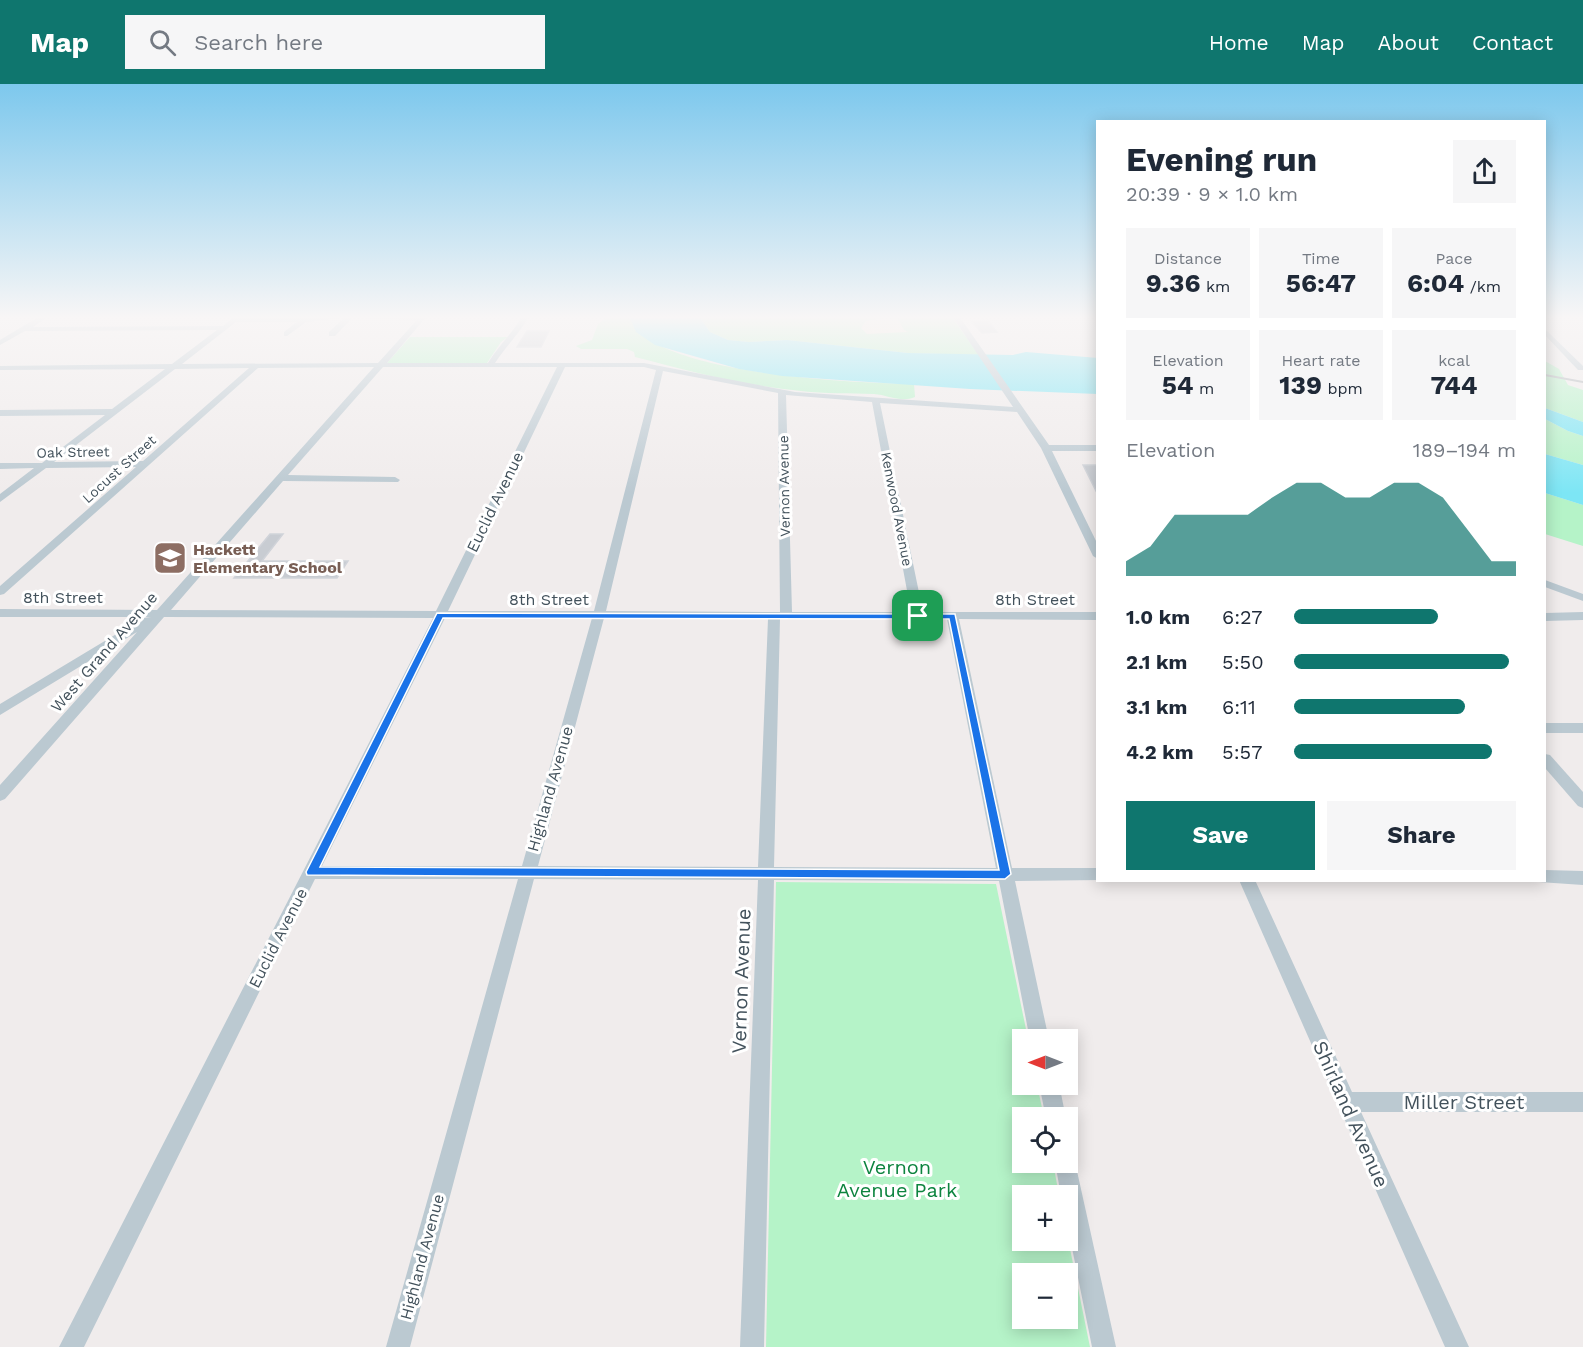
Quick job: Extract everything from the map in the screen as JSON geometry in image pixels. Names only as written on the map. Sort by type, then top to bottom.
[{"type":"street","points":[[0,499],[162,375]]},
{"type":"street","name":"Locust Street","points":[[0,592],[246,375]]},
{"type":"street","name":"West Grand Avenue","points":[[0,795],[371,375]]},
{"type":"street","name":"Euclid Avenue","points":[[71,1347],[312,872],[557,375]]},
{"type":"street","name":"Highland Avenue","points":[[398,1347],[599,615],[658,375]]},
{"type":"street","points":[[695,375],[782,392],[876,402],[1021,410]]},
{"type":"street","points":[[996,375],[1046,448],[1096,552]]},
{"type":"street","name":"Vernon Avenue","points":[[752,1347],[767,874],[780,616],[782,392]]},
{"type":"street","name":"Kenwood Avenue","points":[[876,402],[918,616]]},
{"type":"street","points":[[0,413],[114,412]]},
{"type":"street","points":[[1046,448],[1096,448]]},
{"type":"street","name":"Oak Street","points":[[0,466],[146,464]]},
{"type":"street","points":[[281,478],[395,480]]},
{"type":"street","points":[[1546,583],[1583,597]]},
{"type":"street","name":"8th Street","points":[[0,613],[1096,616]]},
{"type":"street","points":[[0,710],[159,614]]},
{"type":"street","points":[[952,616],[1038,1029]]},
{"type":"street","points":[[1546,616],[1583,616]]},
{"type":"street","points":[[1546,728],[1583,728]]},
{"type":"street","points":[[1546,760],[1583,802]]},
{"type":"street","points":[[312,872],[1096,874]]},
{"type":"street","points":[[1546,878],[1583,878]]},
{"type":"street","name":"Shirland Avenue","points":[[1248,882],[1457,1347]]},
{"type":"street","name":"Miller Street","points":[[1346,1102],[1583,1102]]},
{"type":"street","points":[[1067,1173],[1104,1347]]},
{"type":"green space","points":[[709,375],[781,375],[914,384],[915,397],[900,399],[874,394],[780,389]]},
{"type":"green space","points":[[1546,375],[1562,375],[1568,385],[1583,390],[1583,422],[1546,408]]},
{"type":"green space","points":[[1546,420],[1583,436],[1583,465],[1546,454]]},
{"type":"green space","points":[[1546,493],[1583,505],[1583,546],[1546,534]]},
{"type":"green space","name":"Vernon Avenue Park","points":[[776,882],[996,884],[1026,1029],[1012,1029],[1012,1095],[1039,1095],[1042,1107],[1012,1107],[1012,1173],[1055,1173],[1057,1185],[1012,1185],[1012,1251],[1070,1251],[1073,1263],[1012,1263],[1012,1329],[1078,1329],[1078,1288],[1090,1347],[766,1347]]},
{"type":"water","points":[[775,375],[1096,375],[1096,394],[970,389]]},
{"type":"water","points":[[1546,408],[1583,422],[1583,436],[1546,420]]},
{"type":"water","points":[[1546,454],[1583,465],[1583,505],[1546,493]]},
{"type":"building","points":[[1083,465],[1096,465],[1096,491]]},
{"type":"building","points":[[270,534],[283,534],[262,561],[348,561],[337,578],[234,578]]},
{"type":"railway","points":[[1546,375],[1583,382]]},
{"type":"place","name":"Hackett Elementary School","points":[[170,558]]},
{"type":"route","points":[[440,615],[918,616],[952,616],[1005,874],[312,872],[440,615]]}]
